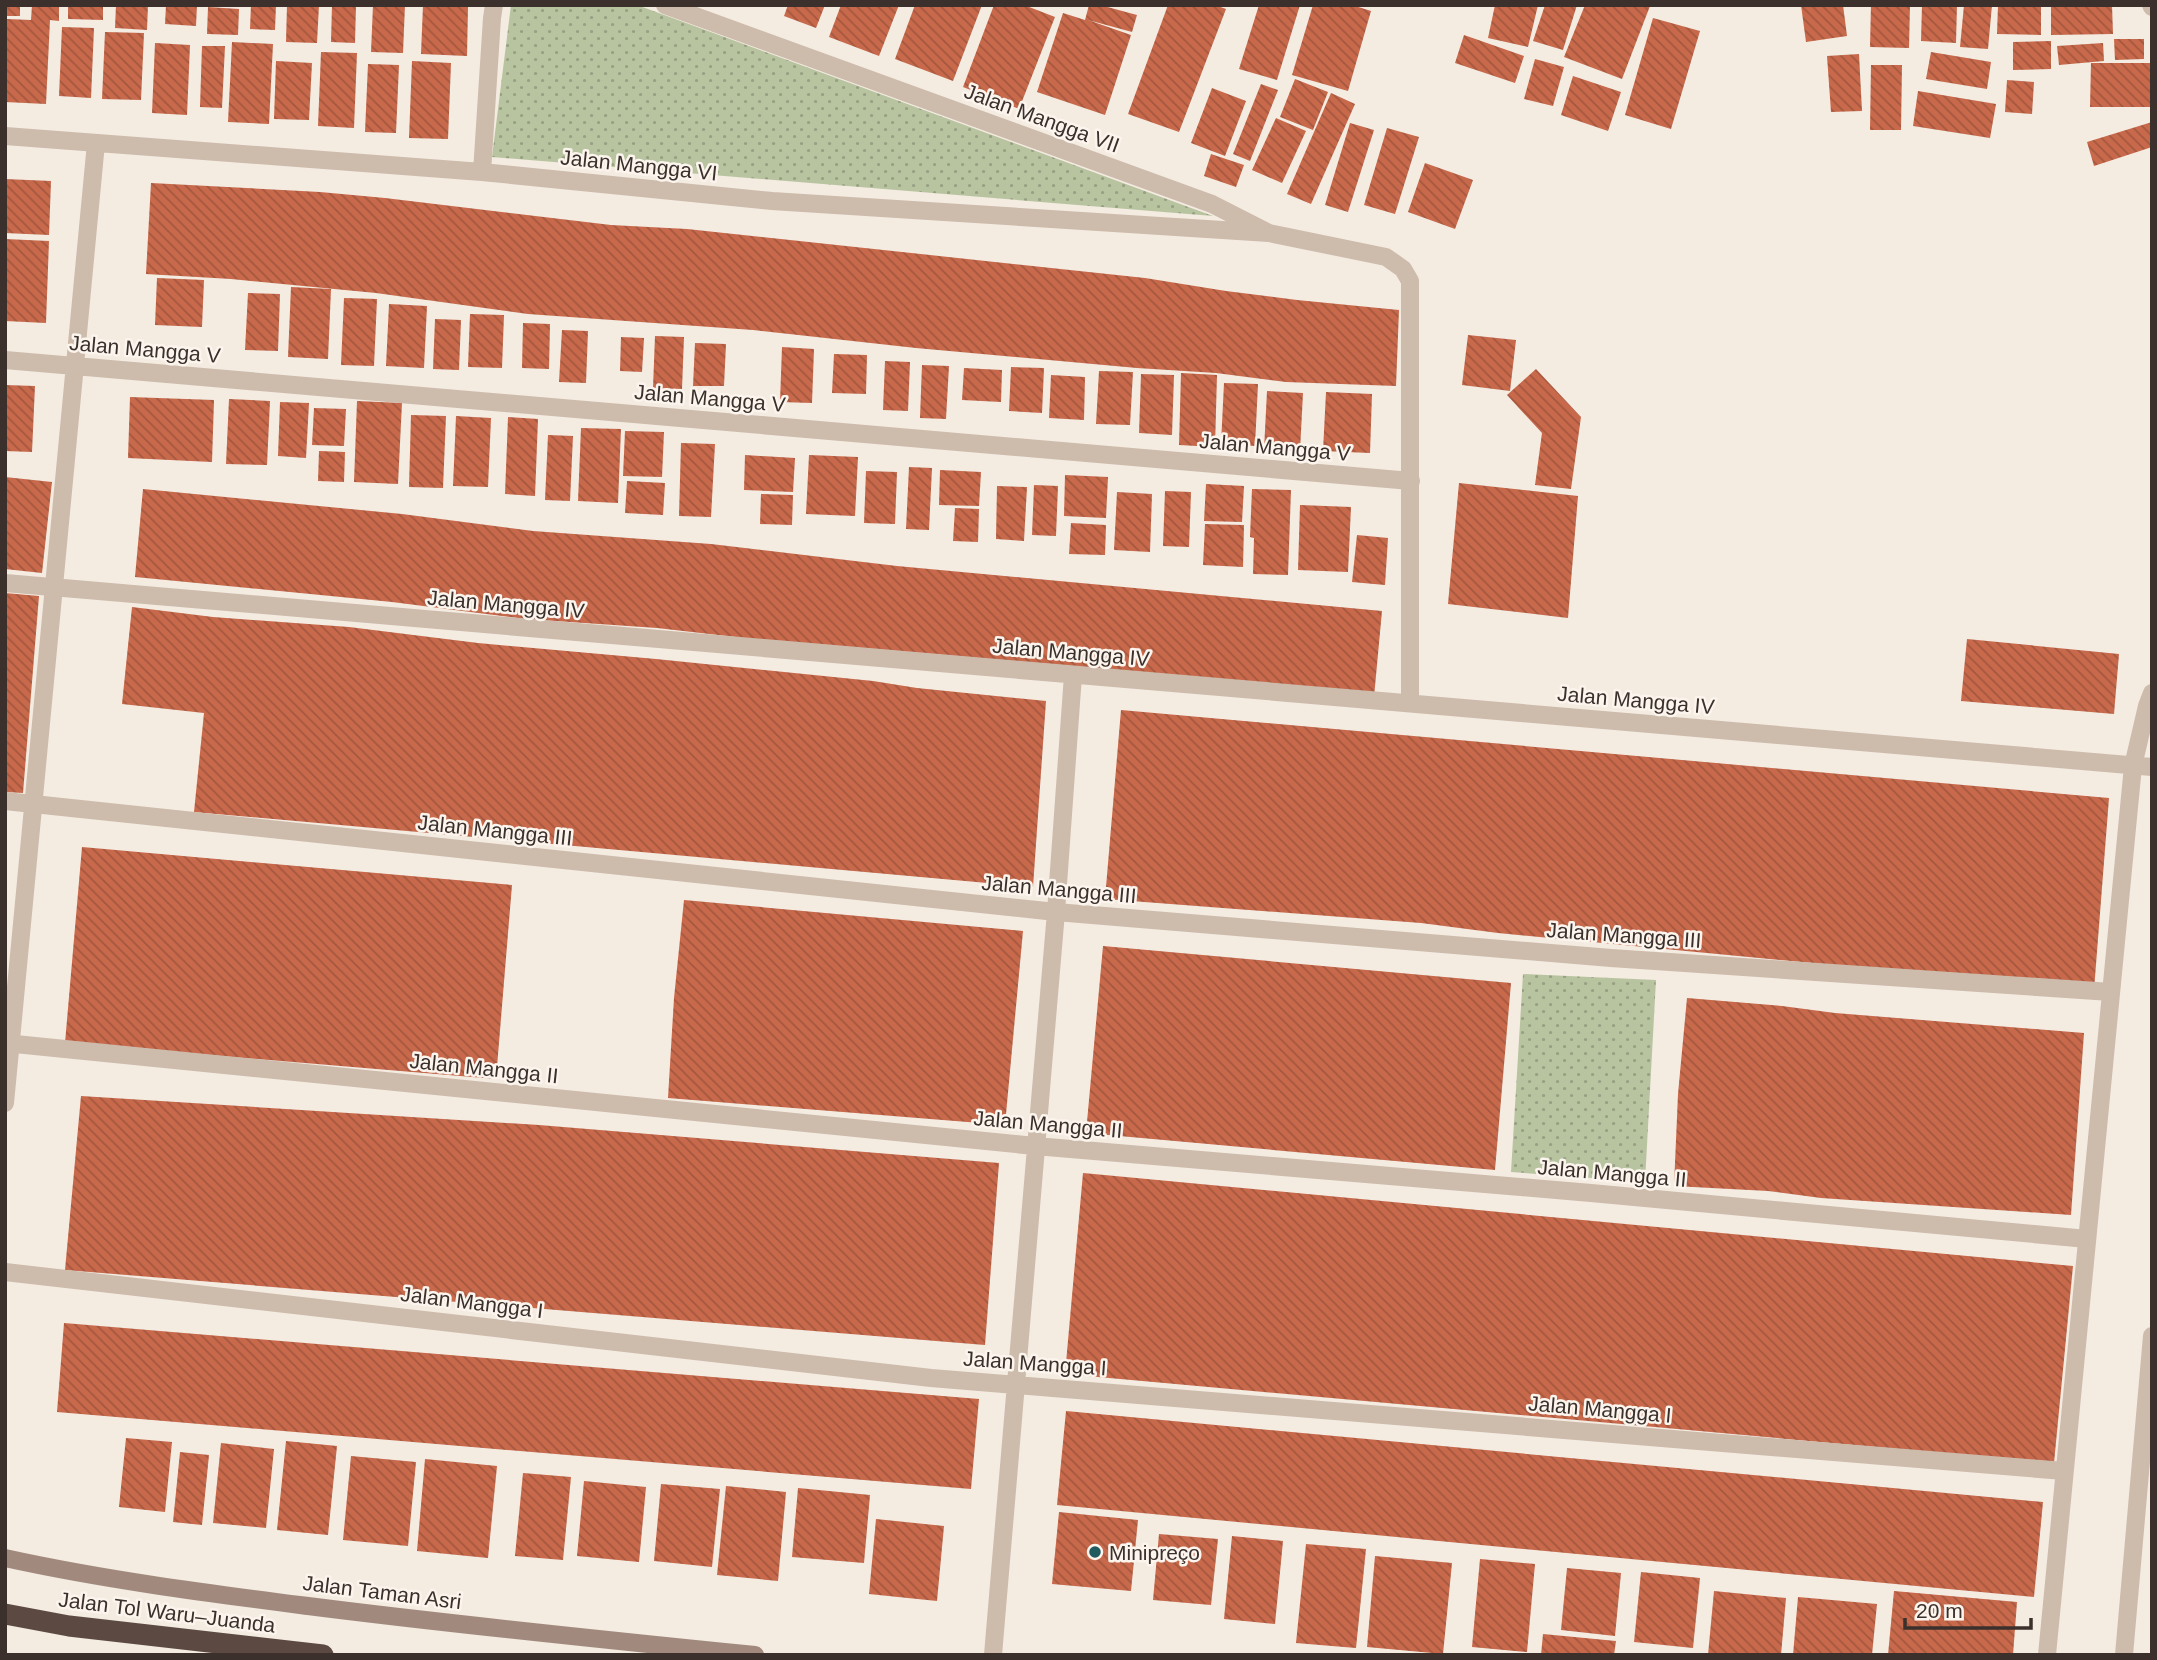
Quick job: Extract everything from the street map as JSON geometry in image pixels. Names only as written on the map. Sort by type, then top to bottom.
[{"type":"highway","name":"Jalan Tol Waru–Juanda","points":[[5,1614],[69,1626],[323,1655]]},
{"type":"main road","name":"Jalan Taman Asri","points":[[5,1558],[81,1574],[222,1595],[468,1626],[755,1655]]},
{"type":"street","points":[[482,172],[494,5]]},
{"type":"street","name":"Jalan Mangga VII","points":[[665,5],[1212,204],[1269,233],[1386,257],[1403,269],[1410,281],[1410,481]]},
{"type":"street","name":"Jalan Mangga VI","points":[[5,136],[482,172],[772,201],[1269,233]]},
{"type":"street","points":[[5,1102],[8,1044],[96,143]]},
{"type":"street","name":"Jalan Mangga V","points":[[5,360],[1410,481]]},
{"type":"street","points":[[1410,481],[1410,703]]},
{"type":"street","name":"Jalan Mangga IV","points":[[5,583],[2152,768]]},
{"type":"street","points":[[993,1655],[1056,912],[1073,675]]},
{"type":"street","points":[[2047,1655],[2133,766],[2152,693]]},
{"type":"street","name":"Jalan Mangga III","points":[[5,801],[1056,912],[1625,958],[2111,992]]},
{"type":"street","name":"Jalan Mangga II","points":[[8,1044],[1035,1146],[2087,1238]]},
{"type":"street","name":"Jalan Mangga I","points":[[5,1272],[1015,1386],[2064,1471]]},
{"type":"street","points":[[2124,1655],[2152,1336]]},
{"type":"green space","points":[[511,5],[637,5],[1213,216],[492,157]]},
{"type":"green space","points":[[1523,974],[1656,980],[1645,1182],[1511,1172]]},
{"type":"building","points":[[5,5],[20,5],[20,16],[5,16]]},
{"type":"building","points":[[32,5],[59,5],[59,21],[50,20],[46,104],[5,102],[7,19],[31,20]]},
{"type":"building","points":[[68,5],[103,5],[103,20],[68,19]]},
{"type":"building","points":[[116,5],[148,5],[147,30],[115,28]]},
{"type":"building","points":[[166,5],[197,5],[196,26],[165,24]]},
{"type":"building","points":[[251,5],[276,5],[275,30],[250,29]]},
{"type":"building","points":[[287,5],[319,5],[317,43],[286,42]]},
{"type":"building","points":[[332,5],[356,5],[355,43],[331,42]]},
{"type":"building","points":[[373,5],[405,5],[403,53],[371,52]]},
{"type":"building","points":[[423,5],[468,7],[467,56],[421,54]]},
{"type":"building","points":[[788,5],[825,5],[816,28],[784,16]]},
{"type":"building","points":[[841,5],[899,5],[879,56],[829,37]]},
{"type":"building","points":[[915,5],[982,5],[953,81],[895,59]]},
{"type":"building","points":[[994,5],[1024,5],[1055,17],[1019,109],[963,87]]},
{"type":"building","points":[[1089,5],[1100,5],[1137,15],[1132,32],[1088,20],[1131,35],[1105,115],[1037,92],[1063,13],[1085,20]]},
{"type":"building","points":[[1168,5],[1215,5],[1226,9],[1179,132],[1128,114]]},
{"type":"building","points":[[1259,5],[1300,5],[1277,80],[1239,69]]},
{"type":"building","points":[[1313,5],[1352,5],[1371,11],[1348,91],[1292,75]]},
{"type":"building","points":[[1495,5],[1538,5],[1528,47],[1488,38]]},
{"type":"building","points":[[1545,5],[1577,5],[1563,50],[1533,41]]},
{"type":"building","points":[[1585,5],[1650,6],[1622,79],[1564,57]]},
{"type":"building","points":[[1801,5],[1843,5],[1847,36],[1806,42]]},
{"type":"building","points":[[1871,5],[1910,5],[1909,48],[1870,47]]},
{"type":"building","points":[[1922,5],[1957,5],[1956,43],[1921,41]]},
{"type":"building","points":[[1964,5],[1992,5],[1988,49],[1960,47]]},
{"type":"building","points":[[1998,5],[2041,5],[2041,35],[1997,34]]},
{"type":"building","points":[[2051,5],[2112,5],[2113,34],[2051,35]]},
{"type":"building","points":[[208,7],[239,9],[238,35],[207,34]]},
{"type":"building","points":[[1653,18],[1700,31],[1671,129],[1625,115]]},
{"type":"building","points":[[62,27],[94,28],[91,98],[59,96]]},
{"type":"building","points":[[105,32],[144,33],[141,100],[102,99]]},
{"type":"building","points":[[1464,35],[1524,56],[1515,83],[1455,63]]},
{"type":"building","points":[[2114,39],[2144,39],[2144,59],[2115,60]]},
{"type":"building","points":[[2051,41],[2051,69],[2013,70],[2013,42]]},
{"type":"building","points":[[232,42],[273,44],[269,124],[228,122]]},
{"type":"building","points":[[155,43],[190,45],[187,115],[152,113]]},
{"type":"building","points":[[2103,43],[2104,61],[2059,65],[2057,46]]},
{"type":"building","points":[[202,46],[225,46],[222,108],[200,107]]},
{"type":"building","points":[[321,52],[357,53],[354,128],[318,126]]},
{"type":"building","points":[[1931,52],[1991,62],[1987,89],[1926,79]]},
{"type":"building","points":[[1859,54],[1862,111],[1831,112],[1827,56]]},
{"type":"building","points":[[1535,59],[1564,67],[1553,106],[1524,99]]},
{"type":"building","points":[[276,61],[312,63],[309,120],[274,119]]},
{"type":"building","points":[[412,61],[451,63],[448,139],[409,138]]},
{"type":"building","points":[[2091,63],[2152,63],[2152,107],[2090,107]]},
{"type":"building","points":[[368,64],[399,65],[396,133],[365,132]]},
{"type":"building","points":[[1871,65],[1902,65],[1901,130],[1870,130]]},
{"type":"building","points":[[1573,76],[1621,92],[1608,131],[1561,115]]},
{"type":"building","points":[[1295,79],[1328,92],[1313,130],[1280,117]]},
{"type":"building","points":[[2007,80],[2034,82],[2032,114],[2005,112]]},
{"type":"building","points":[[1261,84],[1278,90],[1250,161],[1233,154]]},
{"type":"building","points":[[1212,88],[1246,101],[1225,156],[1191,143]]},
{"type":"building","points":[[1918,91],[1996,104],[1990,138],[1913,126]]},
{"type":"building","points":[[1331,93],[1355,104],[1311,204],[1287,194]]},
{"type":"building","points":[[1276,118],[1306,131],[1282,183],[1252,170]]},
{"type":"building","points":[[2152,122],[2152,147],[2094,166],[2087,142]]},
{"type":"building","points":[[1350,123],[1374,130],[1348,212],[1325,205]]},
{"type":"building","points":[[1387,128],[1419,137],[1395,214],[1364,205]]},
{"type":"building","points":[[1211,154],[1244,165],[1236,187],[1204,176]]},
{"type":"building","points":[[1425,163],[1473,180],[1455,229],[1408,212]]},
{"type":"building","points":[[5,179],[51,181],[49,235],[5,233]]},
{"type":"building","points":[[151,183],[385,198],[611,225],[687,229],[1145,278],[1297,300],[1399,310],[1396,386],[1286,382],[1216,373],[916,348],[753,330],[528,314],[376,293],[146,274]]},
{"type":"building","points":[[5,239],[49,241],[46,323],[5,321]]},
{"type":"building","points":[[157,278],[204,280],[202,327],[155,325]]},
{"type":"building","points":[[291,287],[331,289],[328,359],[288,357]]},
{"type":"building","points":[[248,293],[280,294],[278,351],[245,350]]},
{"type":"building","points":[[344,298],[377,299],[374,366],[341,365]]},
{"type":"building","points":[[389,304],[427,306],[424,368],[386,366]]},
{"type":"building","points":[[470,314],[504,315],[502,368],[468,367]]},
{"type":"building","points":[[435,319],[461,320],[459,370],[433,369]]},
{"type":"building","points":[[523,323],[550,324],[549,369],[522,368]]},
{"type":"building","points":[[562,330],[588,331],[586,383],[559,382]]},
{"type":"building","points":[[1468,335],[1516,340],[1510,391],[1462,385]]},
{"type":"building","points":[[655,336],[684,337],[682,389],[653,388]]},
{"type":"building","points":[[621,337],[644,338],[642,372],[620,371]]},
{"type":"building","points":[[695,343],[726,344],[724,386],[693,386]]},
{"type":"building","points":[[782,347],[814,349],[812,403],[780,402]]},
{"type":"building","points":[[834,354],[867,355],[866,394],[832,393]]},
{"type":"building","points":[[885,361],[910,362],[908,411],[883,410]]},
{"type":"building","points":[[922,365],[949,366],[946,419],[920,418]]},
{"type":"building","points":[[1011,367],[1044,368],[1042,413],[1009,411]]},
{"type":"building","points":[[964,368],[1002,370],[1001,402],[962,400]]},
{"type":"building","points":[[1536,369],[1581,417],[1571,489],[1535,485],[1542,433],[1507,395]]},
{"type":"building","points":[[1099,371],[1133,372],[1130,425],[1096,424]]},
{"type":"building","points":[[1181,373],[1217,375],[1215,447],[1179,445]]},
{"type":"building","points":[[1141,374],[1174,375],[1172,435],[1139,433]]},
{"type":"building","points":[[1051,375],[1085,377],[1084,420],[1049,418]]},
{"type":"building","points":[[1224,383],[1258,384],[1255,446],[1221,444]]},
{"type":"building","points":[[5,385],[35,386],[32,452],[5,451]]},
{"type":"building","points":[[1267,391],[1303,393],[1300,451],[1264,450]]},
{"type":"building","points":[[1326,392],[1372,394],[1370,453],[1323,451]]},
{"type":"building","points":[[130,397],[214,400],[212,462],[128,458]]},
{"type":"building","points":[[229,399],[270,401],[267,465],[226,464]]},
{"type":"building","points":[[357,401],[402,403],[398,484],[354,482]]},
{"type":"building","points":[[280,402],[309,403],[306,458],[278,456]]},
{"type":"building","points":[[314,408],[346,409],[344,446],[312,445]]},
{"type":"building","points":[[411,415],[446,416],[443,488],[409,487]]},
{"type":"building","points":[[456,416],[491,418],[488,487],[453,486]]},
{"type":"building","points":[[508,417],[538,419],[535,496],[505,494]]},
{"type":"building","points":[[581,428],[621,429],[618,503],[578,501]]},
{"type":"building","points":[[625,431],[664,432],[662,477],[623,476]]},
{"type":"building","points":[[548,435],[573,436],[570,501],[545,500]]},
{"type":"building","points":[[681,443],[715,444],[711,517],[679,516]]},
{"type":"building","points":[[319,451],[345,452],[344,482],[318,481]]},
{"type":"building","points":[[745,455],[795,458],[793,492],[744,490]]},
{"type":"building","points":[[809,455],[858,457],[855,516],[806,514]]},
{"type":"building","points":[[909,467],[932,468],[929,530],[906,529]]},
{"type":"building","points":[[940,470],[981,472],[979,506],[939,505]]},
{"type":"building","points":[[866,471],[897,472],[895,524],[864,523]]},
{"type":"building","points":[[1065,475],[1108,477],[1106,518],[1064,516]]},
{"type":"building","points":[[5,477],[52,482],[42,573],[5,569]]},
{"type":"building","points":[[627,481],[665,483],[663,515],[625,513]]},
{"type":"building","points":[[1459,483],[1578,496],[1568,618],[1448,604]]},
{"type":"building","points":[[1206,484],[1244,486],[1242,522],[1204,521]]},
{"type":"building","points":[[1034,485],[1058,486],[1056,536],[1032,535]]},
{"type":"building","points":[[997,486],[1027,487],[1024,541],[996,539]]},
{"type":"building","points":[[143,489],[402,514],[533,531],[711,544],[897,566],[1382,611],[1374,697],[789,643],[657,628],[526,619],[392,602],[135,577]]},
{"type":"building","points":[[1252,489],[1291,490],[1288,575],[1253,574],[1254,538],[1250,537]]},
{"type":"building","points":[[1165,491],[1191,492],[1189,547],[1163,546]]},
{"type":"building","points":[[1117,492],[1152,494],[1150,552],[1114,550]]},
{"type":"building","points":[[761,494],[793,495],[792,525],[760,524]]},
{"type":"building","points":[[1300,505],[1351,507],[1348,572],[1298,570]]},
{"type":"building","points":[[955,508],[979,509],[978,542],[953,541]]},
{"type":"building","points":[[1071,523],[1106,525],[1105,555],[1069,554]]},
{"type":"building","points":[[1205,524],[1244,525],[1243,567],[1203,565]]},
{"type":"building","points":[[1357,535],[1388,538],[1385,585],[1352,582]]},
{"type":"building","points":[[5,593],[39,596],[23,793],[5,792]]},
{"type":"building","points":[[132,607],[213,617],[349,627],[478,643],[873,681],[1046,701],[1033,887],[194,812],[204,713],[122,704]]},
{"type":"building","points":[[1967,639],[2119,654],[2114,714],[1961,701]]},
{"type":"building","points":[[1121,710],[2109,798],[2094,990],[1498,933],[1421,923],[1105,899]]},
{"type":"building","points":[[82,847],[512,885],[496,1079],[65,1043]]},
{"type":"building","points":[[684,900],[1023,931],[1005,1125],[668,1098]]},
{"type":"building","points":[[1103,946],[1511,983],[1495,1170],[1086,1133]]},
{"type":"building","points":[[1687,998],[2084,1033],[2071,1215],[1674,1186],[1678,1094]]},
{"type":"building","points":[[81,1096],[539,1125],[999,1163],[985,1345],[65,1270]]},
{"type":"building","points":[[1083,1173],[2073,1266],[2054,1463],[1065,1374]]},
{"type":"building","points":[[64,1323],[979,1399],[971,1489],[57,1412]]},
{"type":"building","points":[[1066,1411],[2043,1502],[2034,1597],[1057,1505]]},
{"type":"building","points":[[126,1438],[172,1442],[165,1512],[119,1507]]},
{"type":"building","points":[[286,1441],[337,1446],[328,1535],[277,1530]]},
{"type":"building","points":[[221,1443],[274,1449],[266,1528],[213,1523]]},
{"type":"building","points":[[180,1452],[209,1455],[202,1525],[173,1522]]},
{"type":"building","points":[[351,1456],[416,1462],[408,1546],[343,1540]]},
{"type":"building","points":[[425,1459],[497,1466],[488,1558],[417,1551]]},
{"type":"building","points":[[523,1473],[571,1477],[563,1560],[515,1556]]},
{"type":"building","points":[[584,1481],[646,1487],[639,1562],[577,1556]]},
{"type":"building","points":[[661,1484],[720,1489],[712,1567],[654,1561]]},
{"type":"building","points":[[726,1486],[786,1492],[778,1581],[717,1575]]},
{"type":"building","points":[[798,1488],[870,1495],[864,1563],[792,1557]]},
{"type":"building","name":"Minipreço","points":[[1059,1512],[1138,1520],[1131,1591],[1052,1584]]},
{"type":"building","points":[[876,1519],[944,1526],[937,1601],[869,1594]]},
{"type":"building","points":[[1159,1534],[1218,1539],[1211,1605],[1153,1600]]},
{"type":"building","points":[[1232,1536],[1283,1541],[1275,1624],[1224,1619]]},
{"type":"building","points":[[1306,1544],[1366,1549],[1356,1648],[1296,1643]]},
{"type":"building","points":[[1375,1556],[1452,1563],[1443,1654],[1367,1647]]},
{"type":"building","points":[[1480,1559],[1535,1564],[1527,1652],[1472,1647]]},
{"type":"building","points":[[1567,1568],[1621,1573],[1615,1636],[1561,1630]]},
{"type":"building","points":[[1641,1572],[1700,1578],[1693,1648],[1634,1642]]},
{"type":"building","points":[[1714,1591],[1786,1598],[1781,1655],[1708,1655]]},
{"type":"building","points":[[1894,1591],[2017,1602],[2013,1655],[1888,1655]]},
{"type":"building","points":[[1798,1597],[1877,1604],[1872,1655],[1793,1655]]},
{"type":"building","points":[[1543,1634],[1616,1641],[1614,1655],[1541,1655]]},
{"type":"place","name":"Minipreço","points":[[1095,1552]]}]
